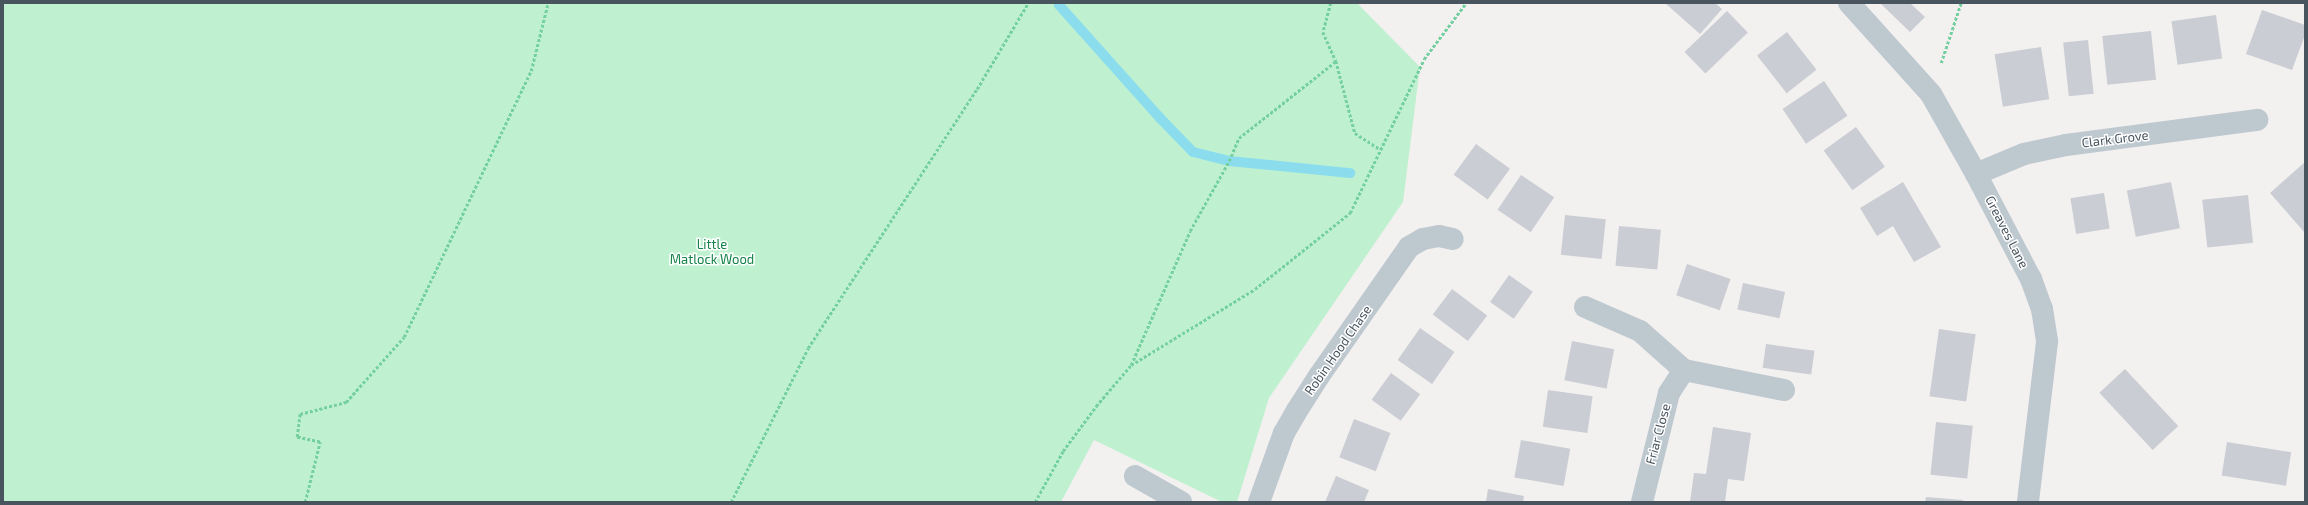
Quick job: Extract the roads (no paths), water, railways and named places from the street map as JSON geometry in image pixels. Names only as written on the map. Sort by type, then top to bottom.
[{"type":"street","name":"Greaves Lane","points":[[1849,3],[1931,94],[1976,174],[2031,279],[2042,309],[2047,342],[2028,502]]},
{"type":"street","name":"Clark Grove","points":[[1976,174],[2024,154],[2066,145],[2257,120]]},
{"type":"street","name":"Robin Hood Chase","points":[[1259,502],[1284,433],[1296,412],[1318,376],[1409,247],[1423,239],[1439,236],[1453,239]]},
{"type":"street","points":[[1585,307],[1640,331],[1684,370],[1784,390]]},
{"type":"street","name":"Friar Close","points":[[1642,502],[1669,393],[1684,370]]},
{"type":"street","points":[[1135,476],[1181,502]]},
{"type":"waterway","points":[[1060,3],[1059,5],[1160,118],[1193,152],[1229,161],[1350,173]]},
{"type":"park label","name":"Little Matlock Wood","points":[[712,252]]}]
